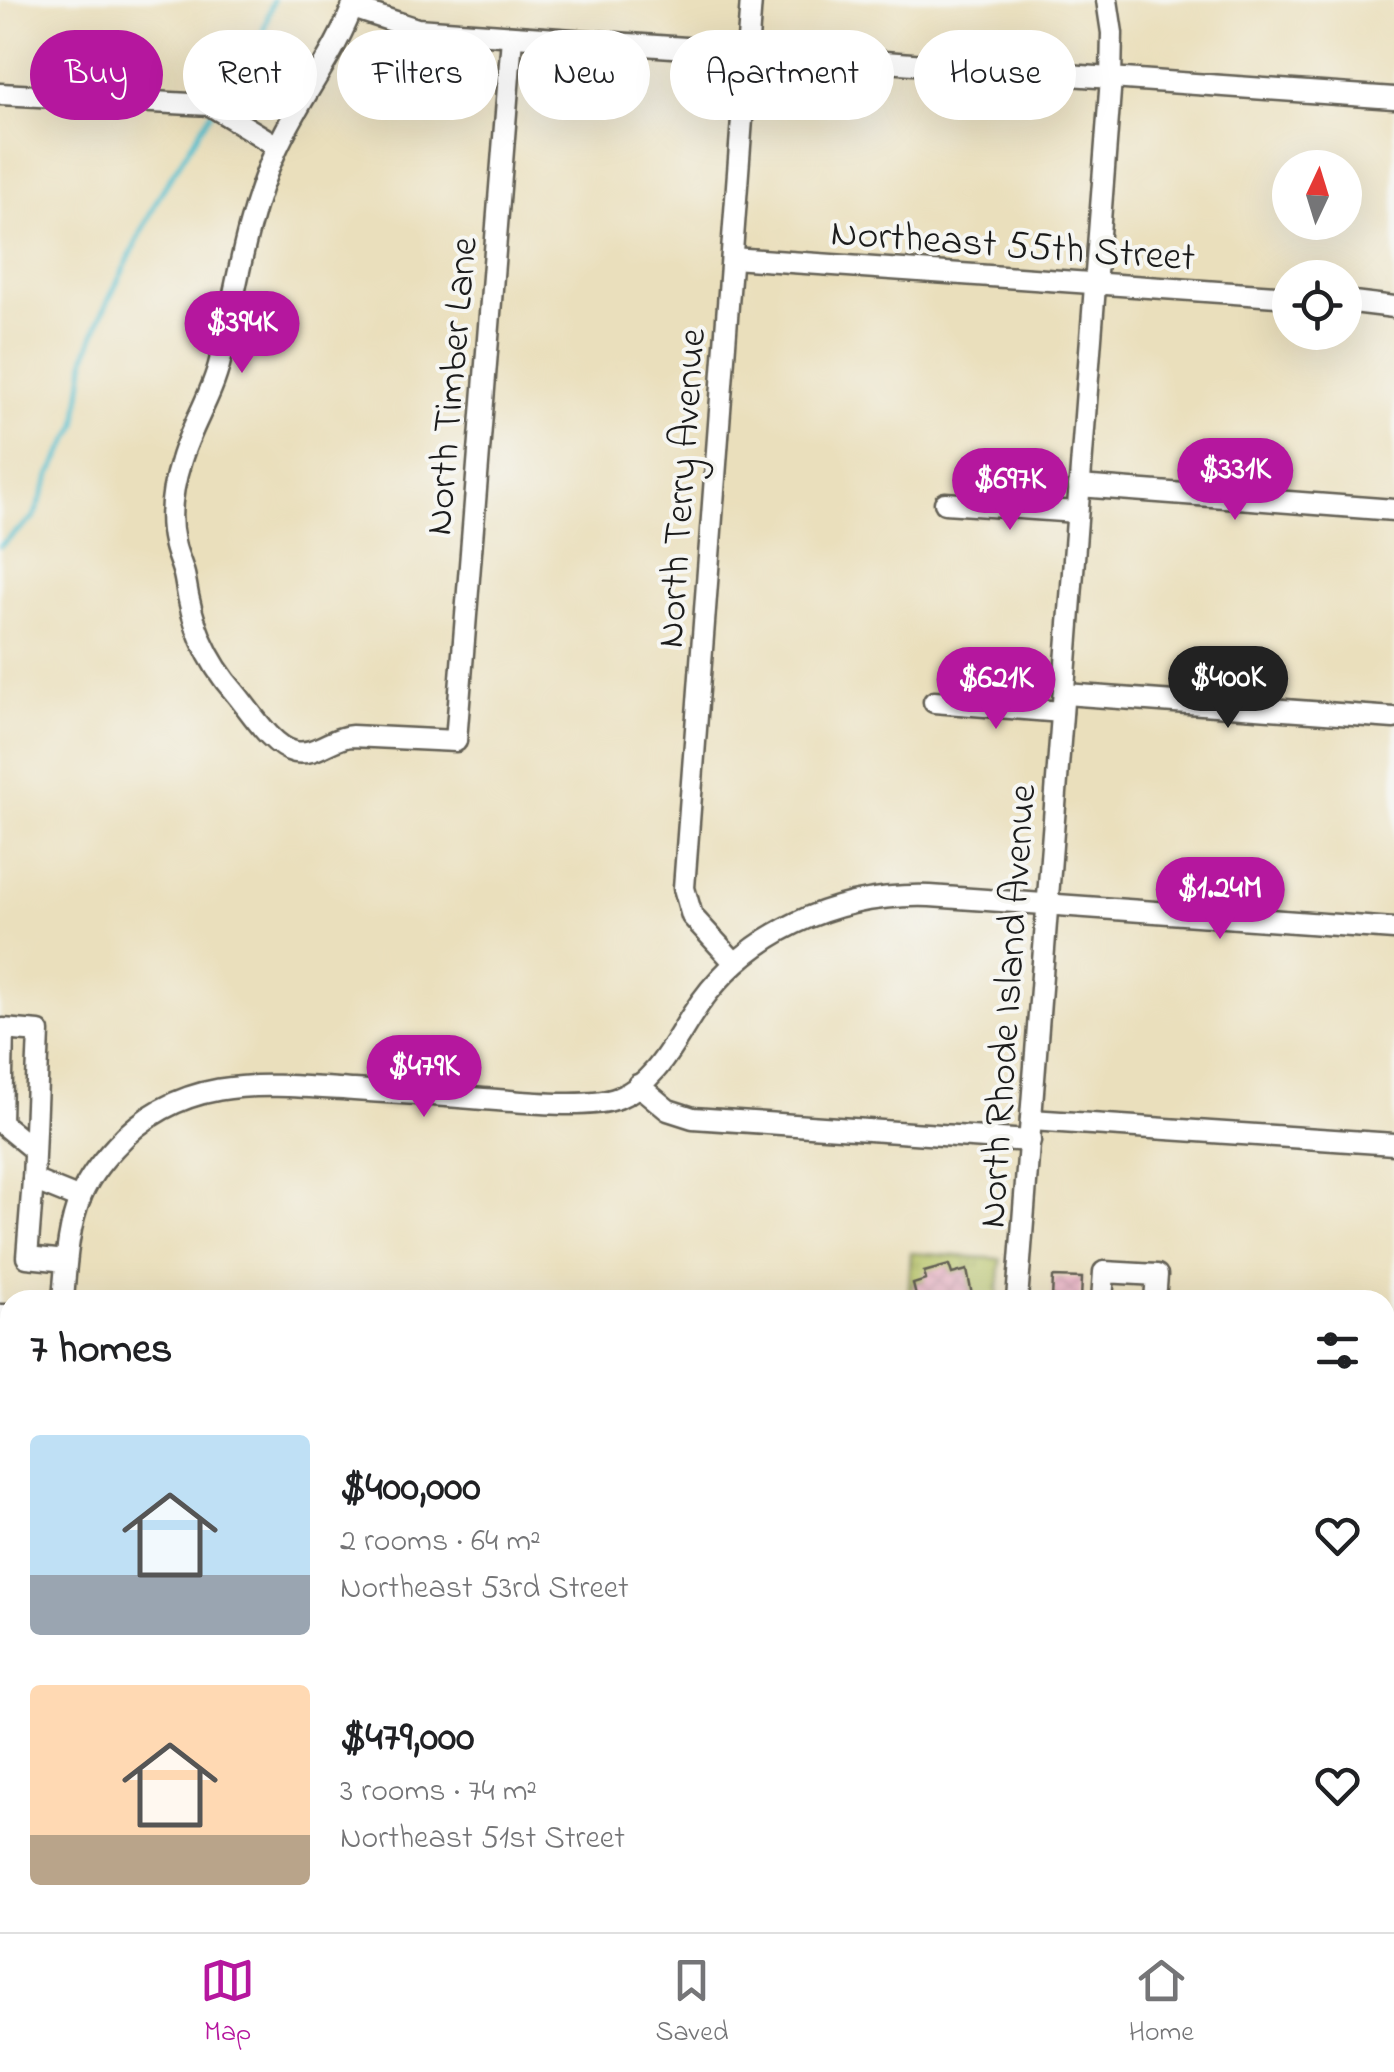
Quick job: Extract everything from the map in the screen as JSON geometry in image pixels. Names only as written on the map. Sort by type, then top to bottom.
[{"type":"street","name":"North Terry Avenue","points":[[749,30],[751,0]]},
{"type":"street","name":"North Rhode Island Avenue","points":[[1018,1290],[1111,78],[1112,33],[1107,0]]},
{"type":"street","points":[[0,94],[210,105],[278,146],[342,33],[354,4],[417,29],[670,47]]},
{"type":"street","name":"North Timber Lane","points":[[278,146],[252,217],[218,369],[180,462],[171,524],[191,616],[208,658],[278,742],[293,752],[312,752],[339,737],[352,736],[456,741],[512,36]]},
{"type":"street","points":[[894,62],[1394,98]]},
{"type":"street","name":"North Terry Avenue","points":[[735,963],[692,916],[684,888],[742,120]]},
{"type":"street","name":"Northeast 55th Street","points":[[732,258],[1272,297]]},
{"type":"street","points":[[1362,303],[1394,308]]},
{"type":"street","points":[[1079,486],[1394,510]]},
{"type":"street","points":[[945,503],[1077,512]]},
{"type":"street","points":[[934,702],[1064,703],[1394,718]]},
{"type":"street","points":[[64,1290],[68,1237],[80,1199],[95,1170],[134,1126],[158,1109],[215,1089],[266,1084],[547,1103],[606,1102],[620,1098],[663,1063],[706,996],[735,963],[786,926],[818,911],[875,898],[930,896],[1394,929]]},
{"type":"street","points":[[34,1150],[0,1123],[3,1029],[39,1032],[34,1180],[27,1257],[66,1261]]},
{"type":"street","points":[[638,1085],[668,1110],[693,1118],[1394,1144]]},
{"type":"street","points":[[34,1180],[80,1199]]},
{"type":"street","points":[[1103,1290],[1104,1272],[1157,1275],[1156,1290]]},
{"type":"green space","points":[[911,1253],[1001,1259],[998,1290],[971,1290],[967,1270],[913,1284],[914,1290],[909,1290]]},
{"type":"building","points":[[949,1265],[952,1274],[967,1270],[971,1290],[914,1290],[913,1284],[926,1280],[924,1272]]},
{"type":"building","points":[[1053,1277],[1082,1278],[1081,1290],[1052,1290]]},
{"type":"waterway","points":[[264,30],[273,0]]},
{"type":"waterway","points":[[0,546],[34,517],[77,425],[86,356],[102,314],[159,196],[206,120]]}]
